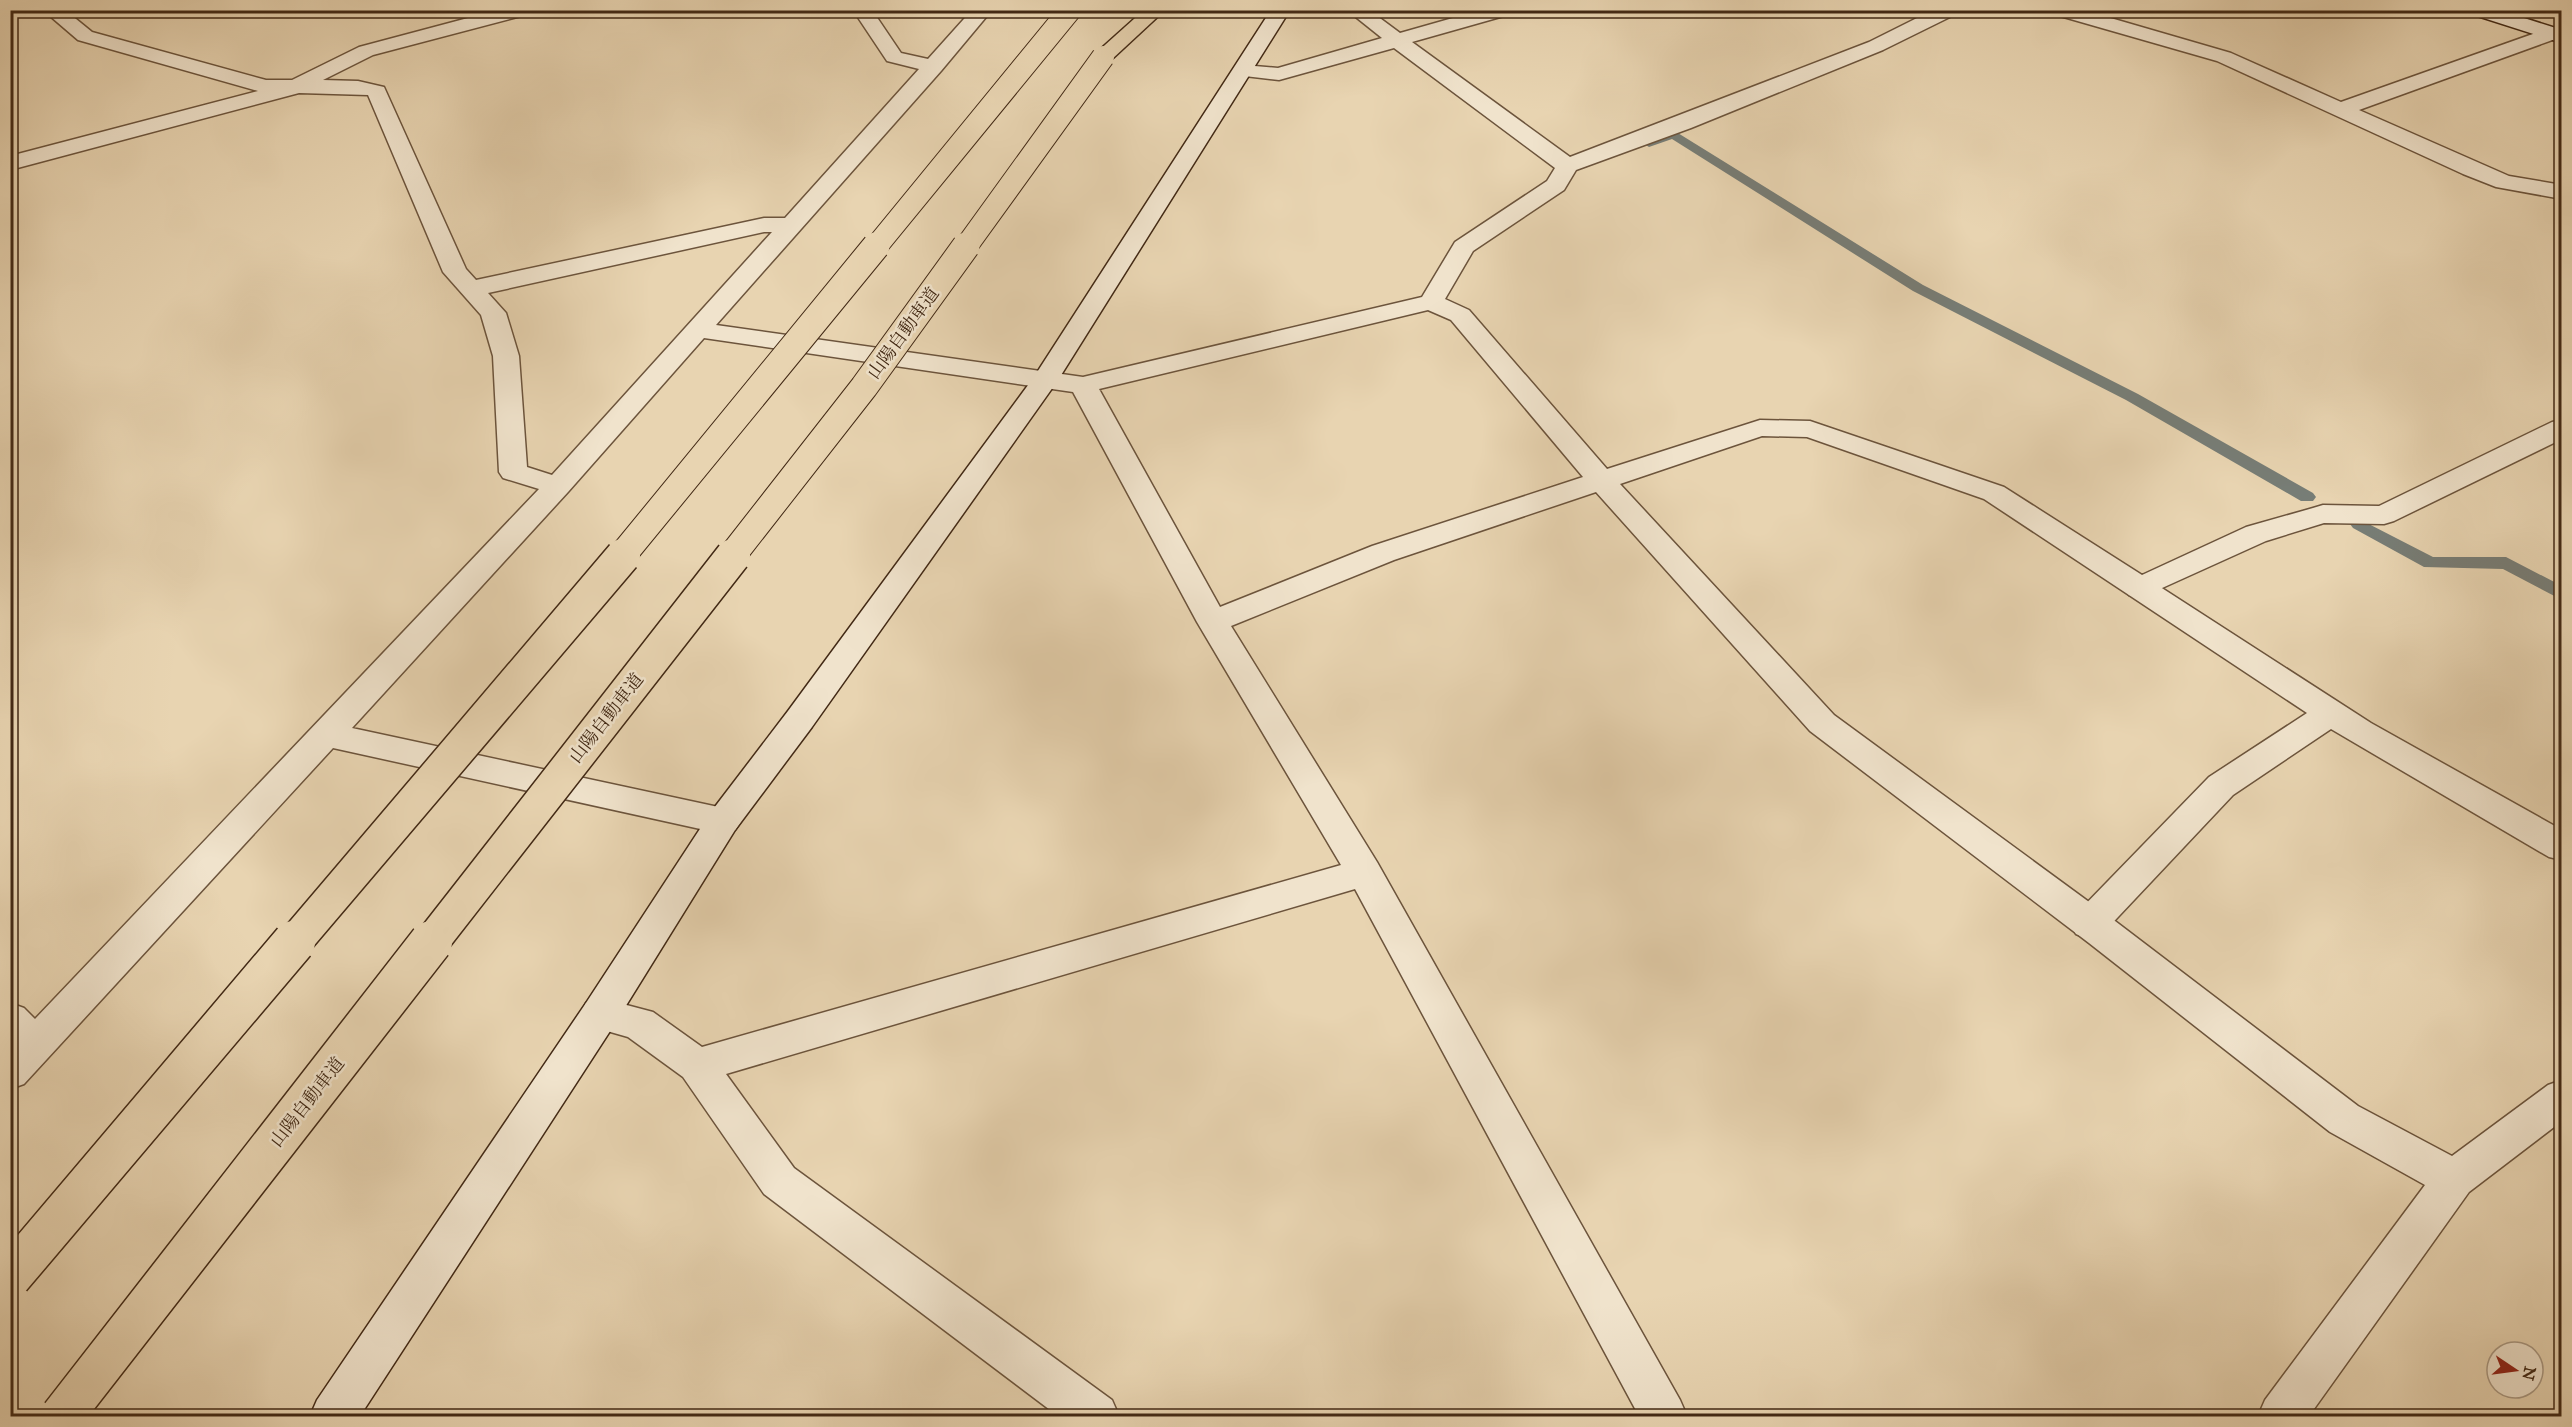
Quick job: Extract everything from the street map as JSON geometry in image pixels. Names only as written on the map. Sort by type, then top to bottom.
[{"type":"highway","points":[[10,1277],[629,548],[1070,10]]},
{"type":"highway","name":"山陽自動車道","points":[[62,1416],[864,387],[1138,10]]},
{"type":"highway","points":[[1103,57],[1156,10]]},
{"type":"street","points":[[52,10],[85,36],[266,86],[358,87],[377,91],[455,272],[493,314],[506,356],[513,472],[558,486]]},
{"type":"street","points":[[10,163],[292,88],[366,51],[458,17],[522,10]]},
{"type":"street","points":[[862,10],[894,57],[934,68]]},
{"type":"street","points":[[19,1046],[326,734],[558,486],[934,68],[983,10]]},
{"type":"street","points":[[333,1416],[600,1014],[723,821],[807,710],[1045,380],[1281,10]]},
{"type":"street","points":[[1356,10],[1567,166]]},
{"type":"street","points":[[1243,72],[1279,74],[1399,42],[1504,10]]},
{"type":"street","points":[[1431,302],[1463,247],[1556,185],[1567,166],[1683,123],[1865,50],[1949,10]]},
{"type":"street","points":[[2060,10],[2224,57],[2470,169],[2504,182],[2562,192]]},
{"type":"street","points":[[2478,10],[2556,35]]},
{"type":"street","points":[[2342,109],[2556,35]]},
{"type":"street","points":[[471,289],[764,225],[792,225]]},
{"type":"street","points":[[699,330],[1083,385],[1431,302],[1460,315],[1602,481],[1822,723],[2090,924],[2344,1119],[2454,1179]]},
{"type":"street","points":[[1083,385],[1213,622],[1364,872],[1664,1416]]},
{"type":"street","points":[[1213,622],[1383,553],[1760,428],[1810,429],[1994,493],[2331,713],[2562,847]]},
{"type":"street","points":[[2140,588],[2256,534],[2323,514],[2384,515],[2562,428]]},
{"type":"street","points":[[2090,924],[2221,786],[2331,713]]},
{"type":"street","points":[[326,734],[723,821]]},
{"type":"street","points":[[697,1065],[1364,872]]},
{"type":"street","points":[[600,1014],[639,1024],[697,1065],[779,1181],[1096,1416]]},
{"type":"street","points":[[2281,1416],[2454,1179],[2562,1097]]},
{"type":"waterway","points":[[1649,143],[1673,134],[1918,288],[2132,397],[2307,497]]},
{"type":"waterway","points":[[2359,524],[2430,563],[2506,563],[2562,594]]}]
